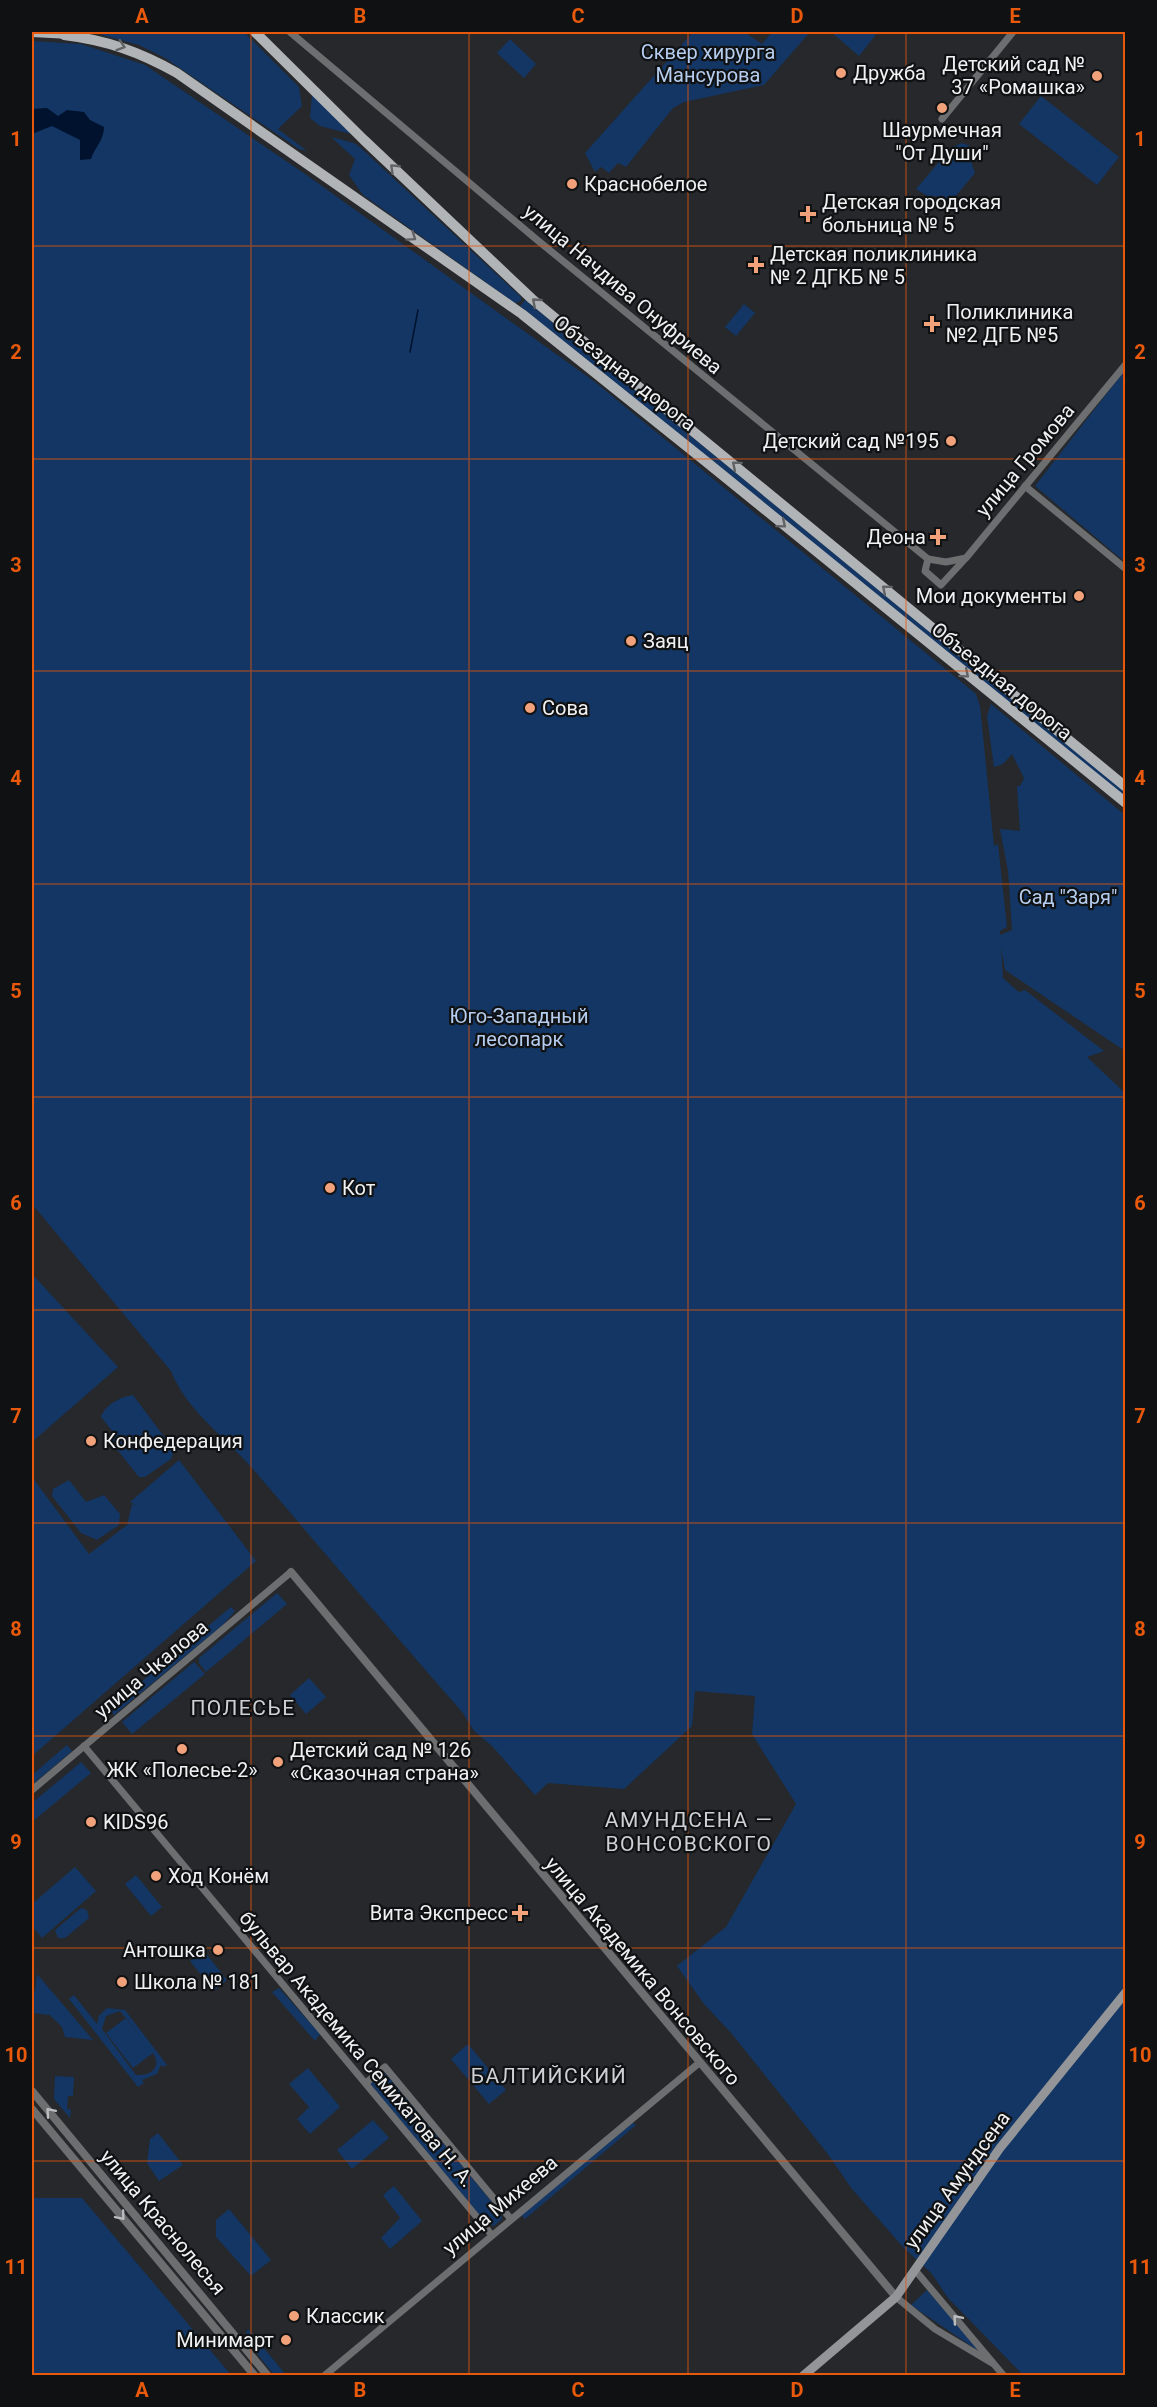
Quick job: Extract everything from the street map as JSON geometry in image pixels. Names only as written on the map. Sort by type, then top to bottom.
[{"type":"main road","points":[[35,33],[64,35],[81,32]]},
{"type":"main road","name":"Объездная дорога","points":[[255,32],[364,140],[532,299],[1125,786]]},
{"type":"main road","name":"Объездная дорога","points":[[64,35],[91,38],[137,51],[177,73],[522,314],[696,452],[1125,803]]},
{"type":"main road","name":"улица Амундсена","points":[[803,2376],[896,2297],[1000,2148],[1125,1992]]},
{"type":"street","name":"улица Начдива Онуфриева","points":[[290,32],[536,239],[928,559],[942,562],[966,558]]},
{"type":"street","points":[[942,119],[1013,32]]},
{"type":"street","name":"улица Громова","points":[[928,559],[925,571],[941,585],[966,558],[1125,364]]},
{"type":"street","points":[[1025,486],[1125,569]]},
{"type":"street","name":"улица Чкалова","points":[[32,1790],[291,1572]]},
{"type":"street","name":"улица Академика Вонсовского","points":[[291,1572],[896,2297],[935,2328],[983,2360],[994,2364]]},
{"type":"street","name":"бульвар Академика Семихатова Н. А.","points":[[84,1746],[491,2234]]},
{"type":"street","name":"улица Михеева","points":[[324,2376],[510,2218],[699,2063]]},
{"type":"street","name":"бульвар Академика Семихатова Н. А.","points":[[366,2083],[385,2067],[510,2218]]},
{"type":"street","name":"улица Краснолесья","points":[[32,2091],[268,2376]]},
{"type":"street","name":"улица Краснолесья","points":[[32,2109],[255,2376]]},
{"type":"street","points":[[59,2141],[68,2133]]},
{"type":"street","name":"улица Академика Вонсовского","points":[[915,2270],[1004,2376]]},
{"type":"green space","points":[[101,32],[244,32],[299,87],[302,106],[278,129],[307,151],[299,149],[165,58],[139,45],[102,35]]},
{"type":"green space","name":"Сквер хирурга Мансурова","points":[[693,32],[744,32],[762,44],[772,32],[817,32],[809,33],[764,85],[684,102],[673,108],[626,167],[618,163],[609,173],[601,167],[595,172],[585,153]]},
{"type":"green space","name":"Сквер хирурга Мансурова","points":[[831,32],[878,32],[859,56]]},
{"type":"green space","points":[[510,39],[536,64],[524,78],[497,53]]},
{"type":"green space","name":"Юго-Западный лесопарк","points":[[32,41],[81,44],[145,65],[308,176],[595,382],[976,694],[980,706],[994,846],[998,844],[1007,927],[1000,931],[1000,935],[1012,930],[1008,871],[1000,829],[1020,831],[1017,786],[1020,786],[1024,778],[1012,754],[1003,764],[994,767],[987,716],[991,704],[1125,815],[1125,1051],[1005,970],[1001,948],[1003,978],[1019,992],[1025,990],[1104,1051],[1087,1057],[1125,1093],[1126,2370],[1120,2375],[1023,2375],[948,2298],[932,2274],[903,2247],[852,2189],[827,2153],[732,2034],[704,2004],[677,1966],[726,1927],[796,1804],[752,1734],[755,1696],[695,1691],[692,1726],[624,1789],[548,1783],[535,1795],[492,1746],[474,1731],[463,1713],[252,1468],[196,1411],[171,1371],[32,1204]]},
{"type":"green space","points":[[312,95],[351,134],[320,126],[310,118]]},
{"type":"green space","points":[[1041,96],[1119,157],[1097,185],[1019,124]]},
{"type":"green space","points":[[331,137],[354,143],[361,148],[521,297],[521,301],[515,303],[363,195],[349,175],[355,159]]},
{"type":"green space","points":[[962,143],[970,146],[969,156],[975,173],[949,204],[941,202],[936,196],[929,197],[916,189],[939,162],[944,151]]},
{"type":"green space","points":[[525,300],[1125,792],[1125,800],[520,306]]},
{"type":"green space","points":[[744,304],[755,313],[736,336],[725,327]]},
{"type":"green space","points":[[1125,370],[1125,562],[1035,486]]},
{"type":"green space","points":[[32,1274],[118,1367],[32,1442]]},
{"type":"green space","points":[[133,1395],[174,1450],[171,1459],[145,1477],[139,1477],[111,1442],[116,1436],[101,1417],[114,1402]]},
{"type":"green space","points":[[179,1460],[256,1561],[32,1756],[32,1477],[89,1554],[127,1525],[132,1504],[137,1506],[130,1502]]},
{"type":"green space","points":[[69,1480],[86,1502],[104,1495],[120,1514],[119,1525],[97,1540],[81,1533],[52,1496],[53,1489]]},
{"type":"green space","points":[[277,1593],[287,1604],[206,1672],[199,1663],[199,1658]]},
{"type":"green space","points":[[231,1607],[235,1611],[223,1625],[114,1715],[109,1709]]},
{"type":"green space","points":[[194,1662],[205,1674],[132,1734],[122,1722]]},
{"type":"green space","points":[[309,1678],[326,1697],[306,1714],[290,1695]]},
{"type":"green space","points":[[67,1745],[72,1751],[32,1785],[32,1775]]},
{"type":"green space","points":[[81,1762],[91,1773],[32,1822],[32,1803]]},
{"type":"green space","points":[[75,1867],[96,1891],[42,1938],[32,1926],[32,1904]]},
{"type":"green space","points":[[136,1875],[162,1907],[151,1916],[125,1884]]},
{"type":"green space","points":[[81,1908],[87,1910],[89,1918],[65,1938],[58,1938],[55,1930]]},
{"type":"green space","points":[[204,1951],[227,1980],[214,1991],[190,1961]]},
{"type":"green space","points":[[37,1974],[93,2040],[65,2037],[62,2027],[50,2015],[32,2013],[32,1991],[35,1991]]},
{"type":"green space","points":[[279,1988],[320,2034],[315,2041],[272,1992]]},
{"type":"green space","points":[[74,1995],[97,2024],[99,2016],[107,2008],[125,2010],[167,2065],[164,2067],[161,2065],[157,2074],[142,2080],[144,2083],[138,2087],[69,1999]],"holes":[[[120,2011],[126,2018],[106,2033],[133,2068],[153,2053],[156,2062],[154,2070],[136,2075],[102,2029],[106,2016]]]},
{"type":"green space","points":[[468,2044],[506,2090],[489,2104],[451,2059]]},
{"type":"green space","points":[[308,2068],[340,2107],[310,2134],[297,2119],[309,2107],[289,2084]]},
{"type":"green space","points":[[381,2073],[385,2073],[501,2213],[502,2219],[494,2226],[486,2223],[371,2085],[370,2082]]},
{"type":"green space","points":[[55,2076],[74,2077],[73,2096],[68,2096],[67,2108],[71,2110],[70,2118],[54,2099]]},
{"type":"green space","points":[[373,2120],[389,2138],[352,2169],[337,2150]]},
{"type":"green space","points":[[631,2121],[636,2125],[525,2219],[519,2213]]},
{"type":"green space","points":[[158,2133],[183,2165],[159,2181],[147,2163],[150,2139]]},
{"type":"green space","points":[[394,2186],[422,2221],[390,2249],[381,2238],[400,2218],[383,2195]]},
{"type":"green space","points":[[32,2198],[82,2198],[231,2375],[32,2375]]},
{"type":"green space","points":[[229,2209],[271,2260],[251,2276],[216,2237],[216,2220]]},
{"type":"green space","points":[[927,2290],[977,2348],[977,2350],[911,2305]]},
{"type":"green space","points":[[248,2329],[286,2375],[274,2375],[244,2337]]},
{"type":"shaded area","points":[[47,108],[58,116],[67,110],[84,112],[90,120],[104,127],[103,136],[91,159],[80,160],[80,140],[52,126],[32,134],[32,109]]},
{"type":"waterway","points":[[410,352],[418,310]]},
{"type":"place","name":"Дружба","points":[[841,73]]},
{"type":"place","name":"Детский сад № 37 «Ромашка»","points":[[1097,76]]},
{"type":"place","name":"Шаурмечная \"От Души\"","points":[[942,108]]},
{"type":"place","name":"Краснобелое","points":[[572,184]]},
{"type":"place","name":"Детская городская больница № 5","points":[[808,214]]},
{"type":"place","name":"Детская поликлиника № 2 ДГКБ № 5","points":[[756,265]]},
{"type":"place","name":"Поликлиника №2 ДГБ №5","points":[[932,324]]},
{"type":"place","name":"Детский сад №195","points":[[951,441]]},
{"type":"place","name":"Деона","points":[[938,537]]},
{"type":"place","name":"Мои документы","points":[[1079,596]]},
{"type":"place","name":"Заяц","points":[[631,641]]},
{"type":"place","name":"Сова","points":[[530,708]]},
{"type":"place","name":"Кот","points":[[330,1188]]},
{"type":"place","name":"Конфедерация","points":[[91,1441]]},
{"type":"place","name":"ЖК «Полесье-2»","points":[[182,1749]]},
{"type":"place","name":"Детский сад № 126 «Сказочная страна»","points":[[278,1762]]},
{"type":"place","name":"KIDS96","points":[[91,1822]]},
{"type":"place","name":"Ход Конём","points":[[156,1876]]},
{"type":"place","name":"Вита Экспресс","points":[[520,1913]]},
{"type":"place","name":"Антошка","points":[[218,1950]]},
{"type":"place","name":"Школа № 181","points":[[122,1982]]},
{"type":"place","name":"Классик","points":[[294,2316]]},
{"type":"place","name":"Минимарт","points":[[286,2340]]},
{"type":"district","name":"ПОЛЕСЬЕ","points":[[243,1708]]},
{"type":"district","name":"АМУНДСЕНА — ВОНСОВСКОГО","points":[[689,1832]]},
{"type":"district","name":"БАЛТИЙСКИЙ","points":[[549,2076]]},
{"type":"park label","name":"Сад \"Заря\"","points":[[1068,897]]}]
